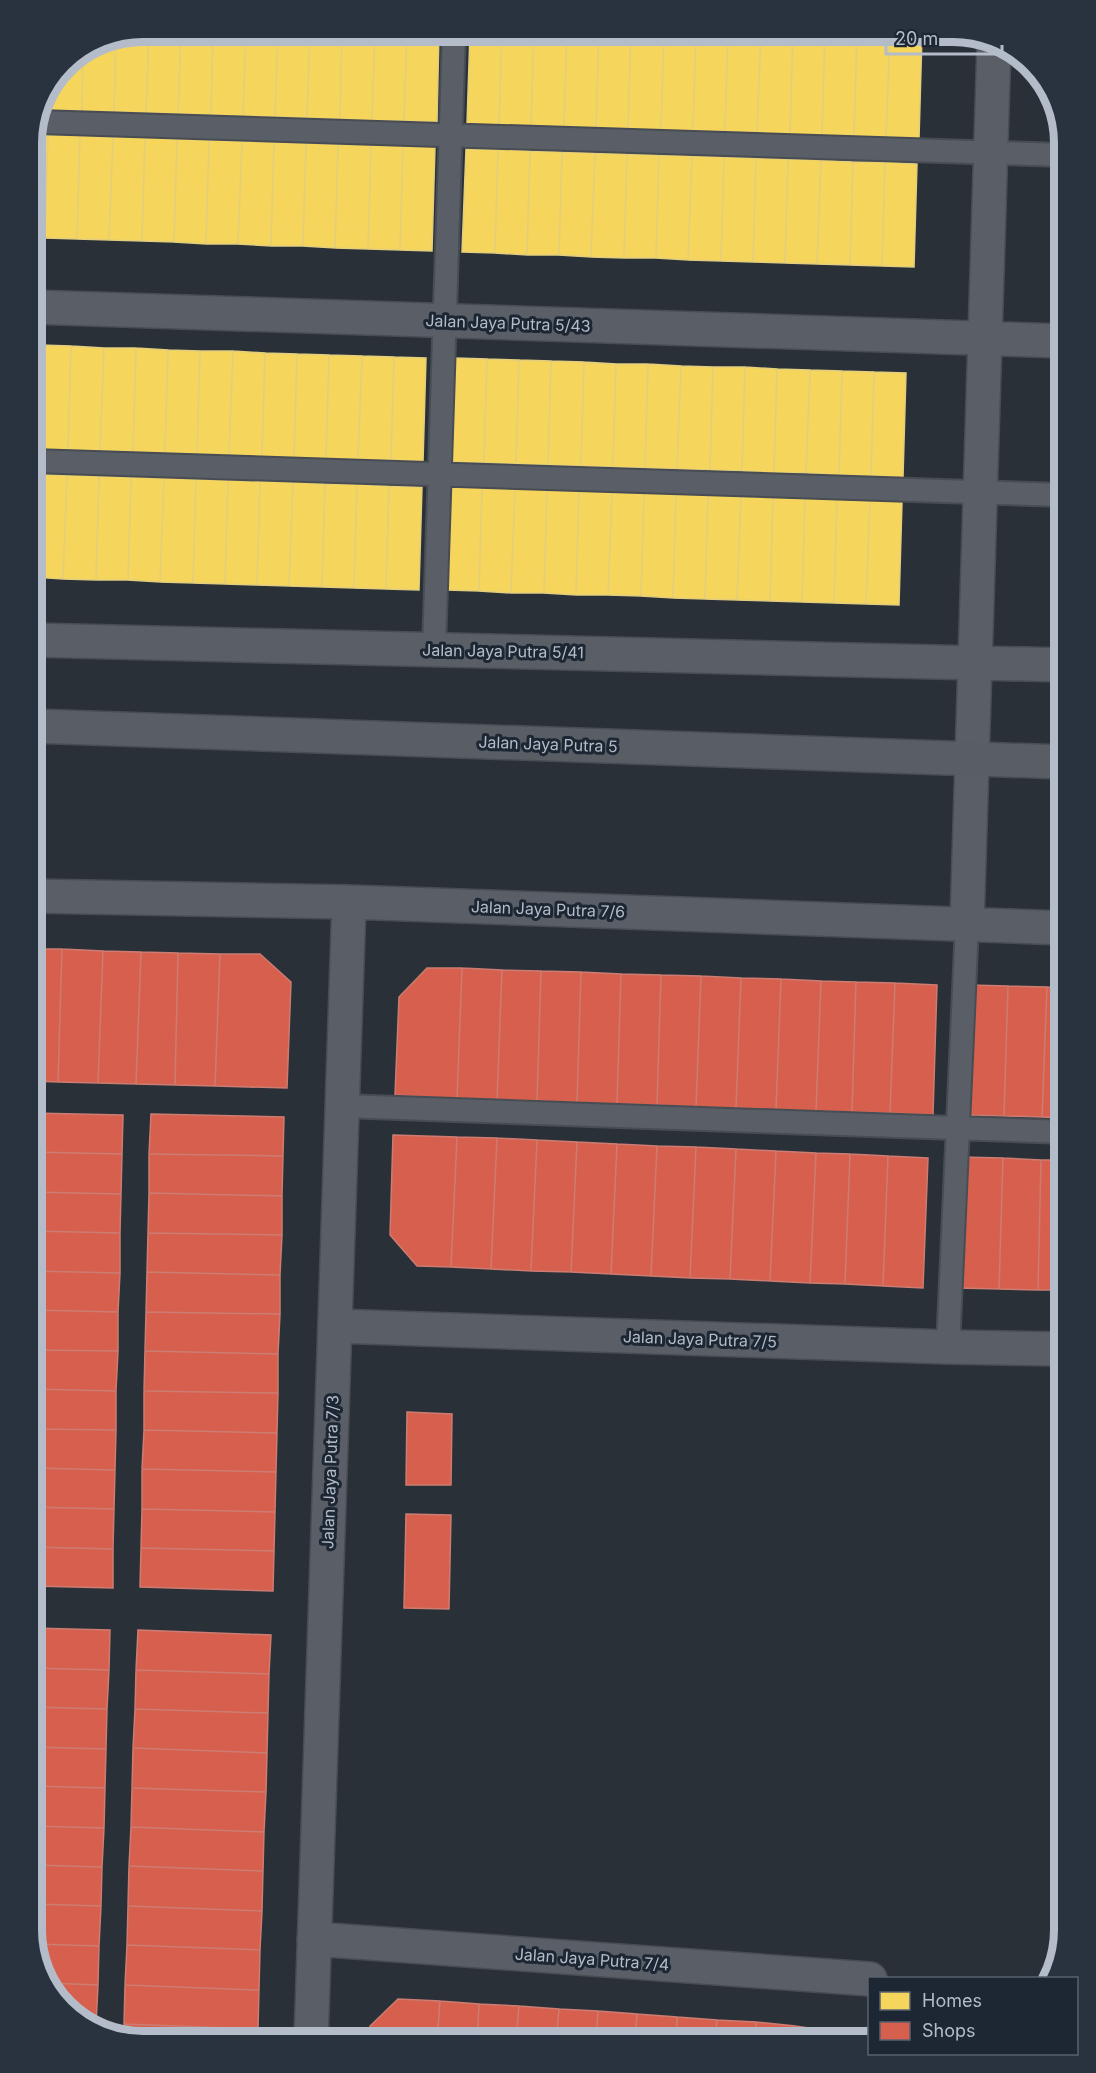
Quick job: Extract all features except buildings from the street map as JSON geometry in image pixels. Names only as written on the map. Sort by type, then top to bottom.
[{"type":"street","points":[[967,924],[994,51]]},
{"type":"street","name":"Jalan Jaya Putra 5/43","points":[[42,307],[1054,341]]},
{"type":"street","name":"Jalan Jaya Putra 5/41","points":[[42,640],[1054,665]]},
{"type":"street","name":"Jalan Jaya Putra 5","points":[[42,726],[1054,762]]},
{"type":"street","name":"Jalan Jaya Putra 7/6","points":[[42,896],[349,902],[1054,928]]},
{"type":"street","name":"Jalan Jaya Putra 7/3","points":[[311,2031],[349,902]]},
{"type":"street","name":"Jalan Jaya Putra 7/5","points":[[335,1326],[948,1347],[1054,1348]]},
{"type":"street","name":"Jalan Jaya Putra 7/4","points":[[314,1939],[868,1979]]},
{"type":"lane","points":[[434,649],[454,42]]},
{"type":"lane","points":[[44,122],[1054,155]]},
{"type":"lane","points":[[42,461],[1054,495]]},
{"type":"lane","points":[[948,1347],[967,924]]},
{"type":"lane","points":[[342,1106],[1054,1132]]}]
